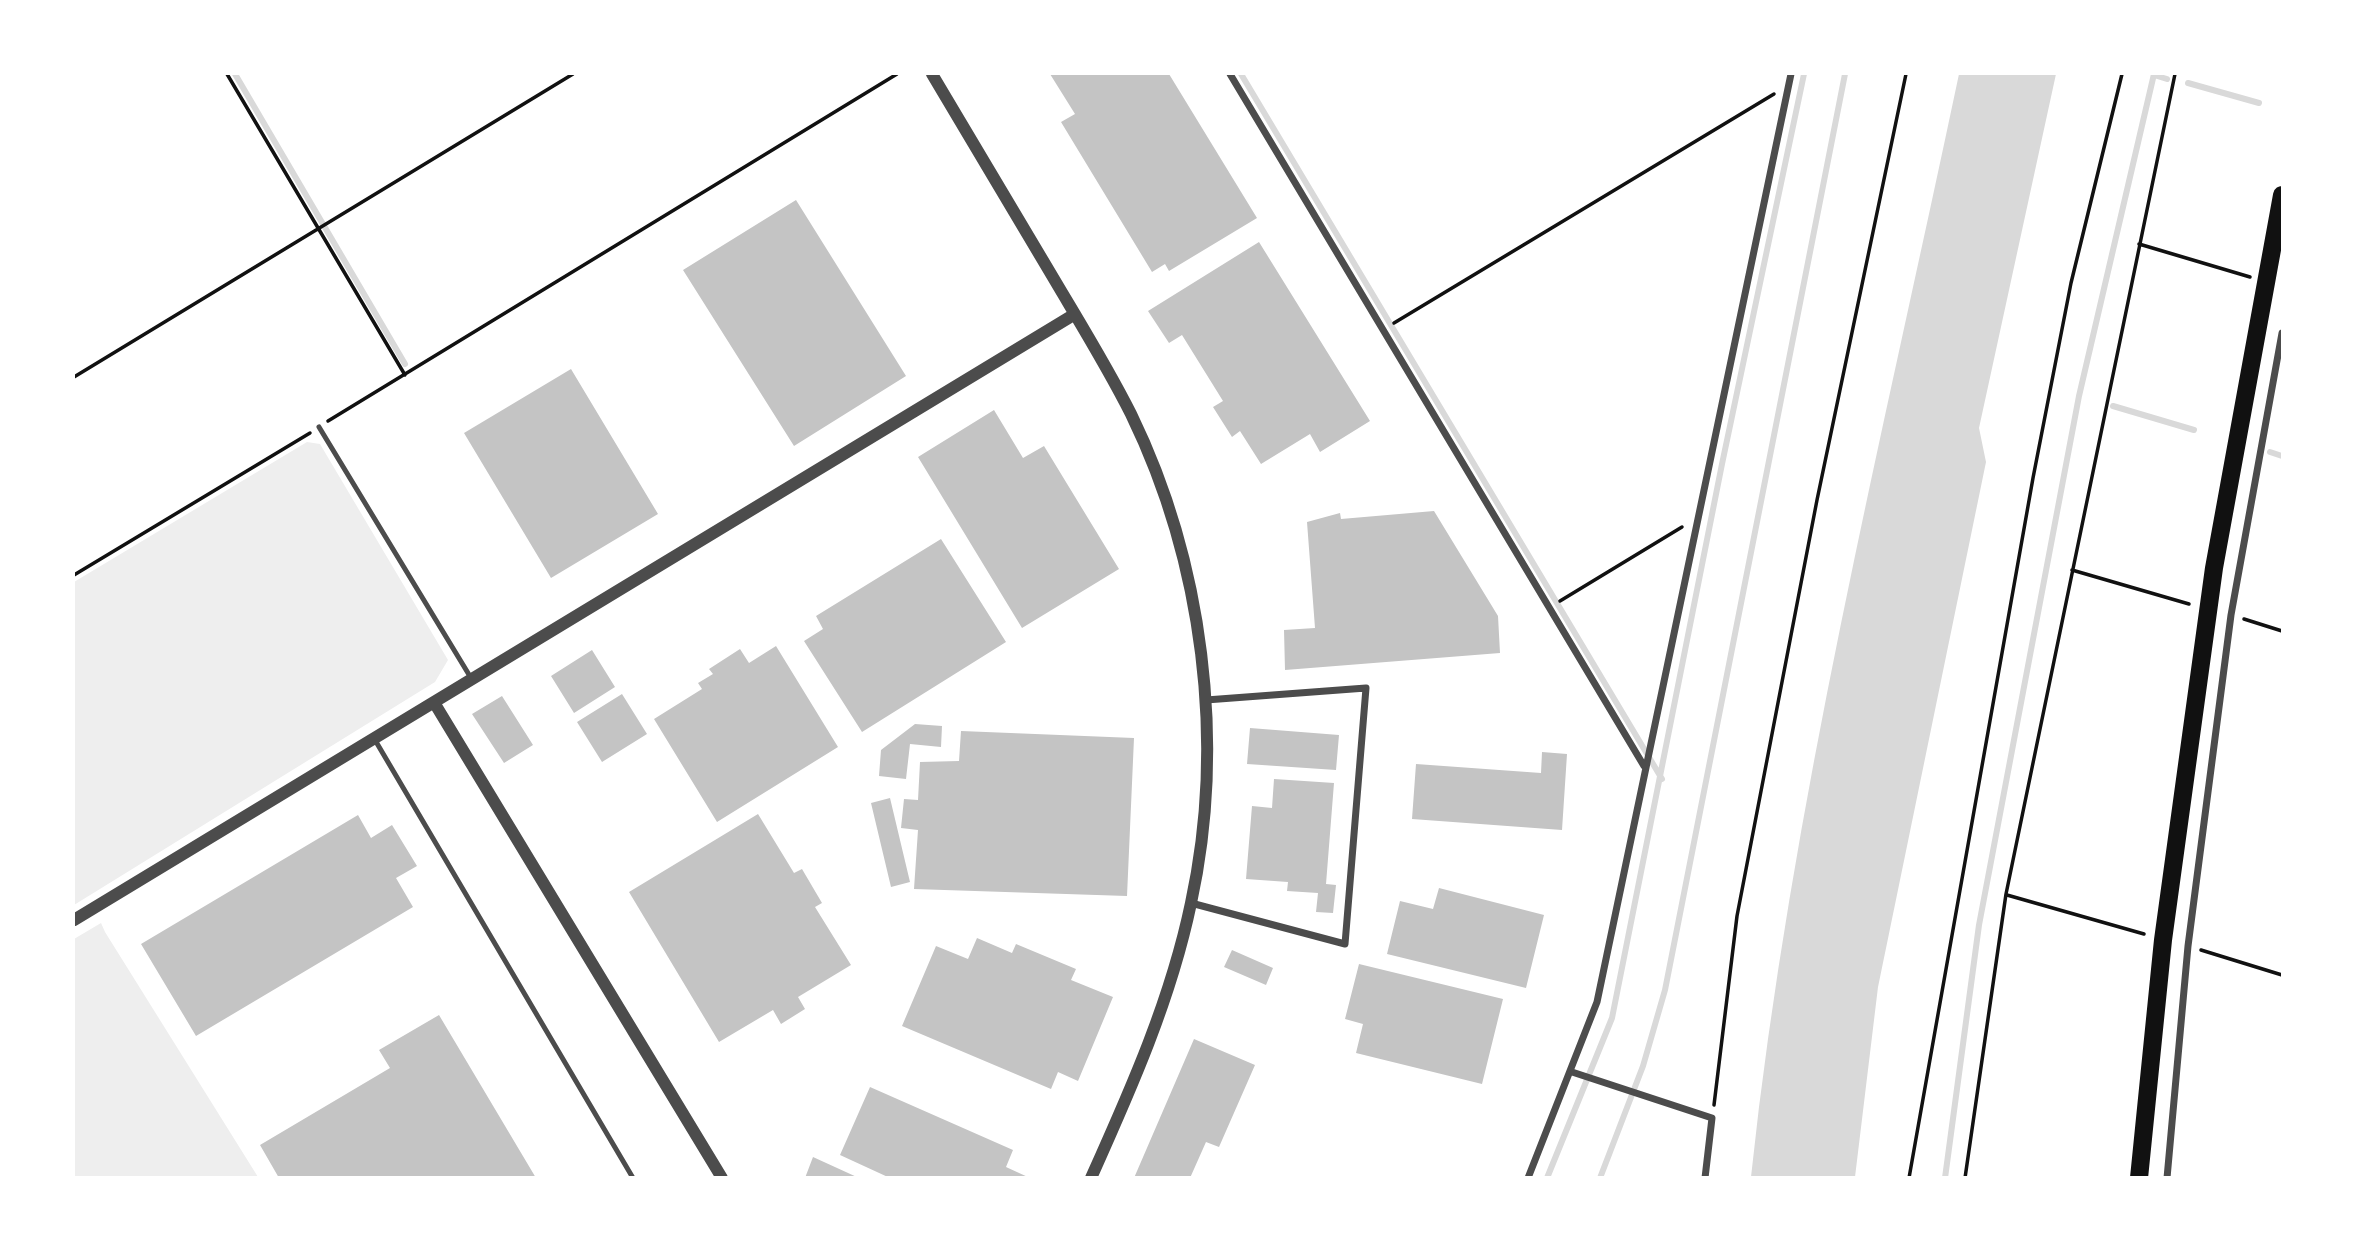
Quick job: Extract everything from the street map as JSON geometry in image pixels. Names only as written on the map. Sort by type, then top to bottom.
[{"type":"highway","points":[[2138,1178],[2163,940],[2208,610],[2265,281],[2283,195]]},
{"type":"street","points":[[932,74],[1130,414],[1160,485],[1185,567],[1206,700],[1203,813],[1191,903],[1167,990],[1136,1077],[1091,1178]]},
{"type":"street","points":[[1230,74],[1645,766]]},
{"type":"street","points":[[1528,1178],[1572,1072],[1597,1002],[1791,74]]},
{"type":"street","points":[[74,920],[435,704],[1074,314]]},
{"type":"street","points":[[2166,1178],[2188,946],[2231,615],[2283,333]]},
{"type":"street","points":[[1191,903],[1345,944],[1366,688],[1206,700]]},
{"type":"street","points":[[435,704],[722,1178]]},
{"type":"street","points":[[1572,1072],[1712,1118],[1705,1178]]},
{"type":"lane","points":[[319,427],[473,680]]},
{"type":"lane","points":[[374,740],[633,1178]]},
{"type":"path","points":[[227,74],[405,375]]},
{"type":"path","points":[[74,377],[573,74]]},
{"type":"path","points":[[74,575],[897,74]]},
{"type":"path","points":[[1712,1118],[1737,916],[1816,500],[1906,74]]},
{"type":"path","points":[[1909,1178],[2033,478],[2071,283],[2122,74]]},
{"type":"path","points":[[1965,1178],[2006,894],[2175,74]]},
{"type":"path","points":[[1383,329],[1788,85]]},
{"type":"path","points":[[2139,244],[2265,281]]},
{"type":"path","points":[[1550,608],[1697,518]]},
{"type":"path","points":[[2071,570],[2208,610]]},
{"type":"path","points":[[2231,615],[2283,631]]},
{"type":"path","points":[[2006,894],[2163,940]]},
{"type":"path","points":[[2188,946],[2283,975]]},
{"type":"shaded area","points":[[1959,74],[2056,74],[1979,428],[1986,462],[1878,987],[1855,1177],[1751,1177],[1768,1038],[1814,761]]},
{"type":"shaded area","points":[[307,442],[320,444],[448,660],[435,682],[74,905],[74,582]]},
{"type":"shaded area","points":[[101,923],[258,1177],[74,1177],[74,939]]},
{"type":"building","points":[[1050,74],[1169,74],[1257,218],[1169,271],[1165,264],[1152,272],[1061,122],[1075,114]]},
{"type":"building","points":[[796,200],[906,376],[794,446],[683,270]]},
{"type":"building","points":[[1259,242],[1370,421],[1320,452],[1310,434],[1261,464],[1240,431],[1232,437],[1213,407],[1223,401],[1182,335],[1169,343],[1148,311]]},
{"type":"building","points":[[571,369],[658,514],[551,578],[464,433]]},
{"type":"building","points":[[994,410],[1023,458],[1044,446],[1119,569],[1022,628],[918,457]]},
{"type":"building","points":[[1434,511],[1498,616],[1500,653],[1285,670],[1284,630],[1315,628],[1307,522],[1340,513],[1341,519]]},
{"type":"building","points":[[941,539],[1006,642],[862,732],[804,641],[823,629],[816,616]]},
{"type":"building","points":[[776,646],[838,747],[717,822],[654,719],[702,689],[698,683],[713,674],[709,669],[740,649],[749,663]]},
{"type":"building","points":[[592,650],[615,687],[574,713],[551,676]]},
{"type":"building","points":[[622,694],[647,734],[602,762],[577,722]]},
{"type":"building","points":[[502,696],[533,745],[504,763],[472,714]]},
{"type":"building","points":[[915,724],[942,726],[941,747],[910,744],[906,779],[879,776],[881,750]]},
{"type":"building","points":[[1250,728],[1339,735],[1336,770],[1247,764]]},
{"type":"building","points":[[961,731],[1134,738],[1127,896],[914,889],[918,830],[901,828],[904,799],[918,800],[920,762],[959,761]]},
{"type":"building","points":[[1542,752],[1567,754],[1562,830],[1412,819],[1416,764],[1541,773]]},
{"type":"building","points":[[1274,779],[1334,783],[1326,884],[1336,885],[1333,913],[1316,912],[1318,893],[1287,891],[1288,882],[1246,879],[1252,806],[1272,808]]},
{"type":"building","points":[[890,798],[910,882],[891,887],[871,803]]},
{"type":"building","points":[[758,814],[794,873],[802,869],[822,903],[815,907],[851,965],[798,997],[805,1009],[781,1024],[773,1010],[719,1042],[629,892]]},
{"type":"building","points":[[358,815],[371,838],[392,825],[417,866],[396,878],[413,907],[196,1036],[141,944]]},
{"type":"building","points":[[1439,888],[1544,915],[1526,988],[1387,954],[1400,901],[1433,909]]},
{"type":"building","points":[[977,938],[1012,953],[1016,944],[1076,969],[1071,980],[1113,997],[1078,1081],[1058,1072],[1051,1089],[902,1026],[936,946],[968,959]]},
{"type":"building","points":[[1232,950],[1273,968],[1266,985],[1224,967]]},
{"type":"building","points":[[1359,964],[1503,999],[1482,1084],[1356,1053],[1363,1024],[1345,1019]]},
{"type":"building","points":[[439,1015],[536,1178],[279,1178],[260,1145],[390,1068],[379,1050]]},
{"type":"building","points":[[1194,1039],[1255,1065],[1219,1147],[1206,1142],[1190,1178],[1134,1178]]},
{"type":"building","points":[[870,1087],[1013,1150],[1006,1167],[1030,1178],[890,1178],[840,1155]]},
{"type":"building","points":[[813,1157],[859,1178],[805,1178]]},
{"type":"waterway","points":[[235,74],[405,364]]},
{"type":"waterway","points":[[1241,74],[1662,779]]},
{"type":"waterway","points":[[1547,1178],[1612,1018],[1722,464],[1804,74]]},
{"type":"waterway","points":[[1600,1178],[1643,1066],[1665,990],[1845,74]]},
{"type":"waterway","points":[[1945,1178],[1979,925],[2079,396],[2154,74]]},
{"type":"waterway","points":[[2154,75],[2167,79]]},
{"type":"waterway","points":[[2188,83],[2259,103]]},
{"type":"waterway","points":[[2113,406],[2194,430]]},
{"type":"waterway","points":[[2270,452],[2282,456]]}]
